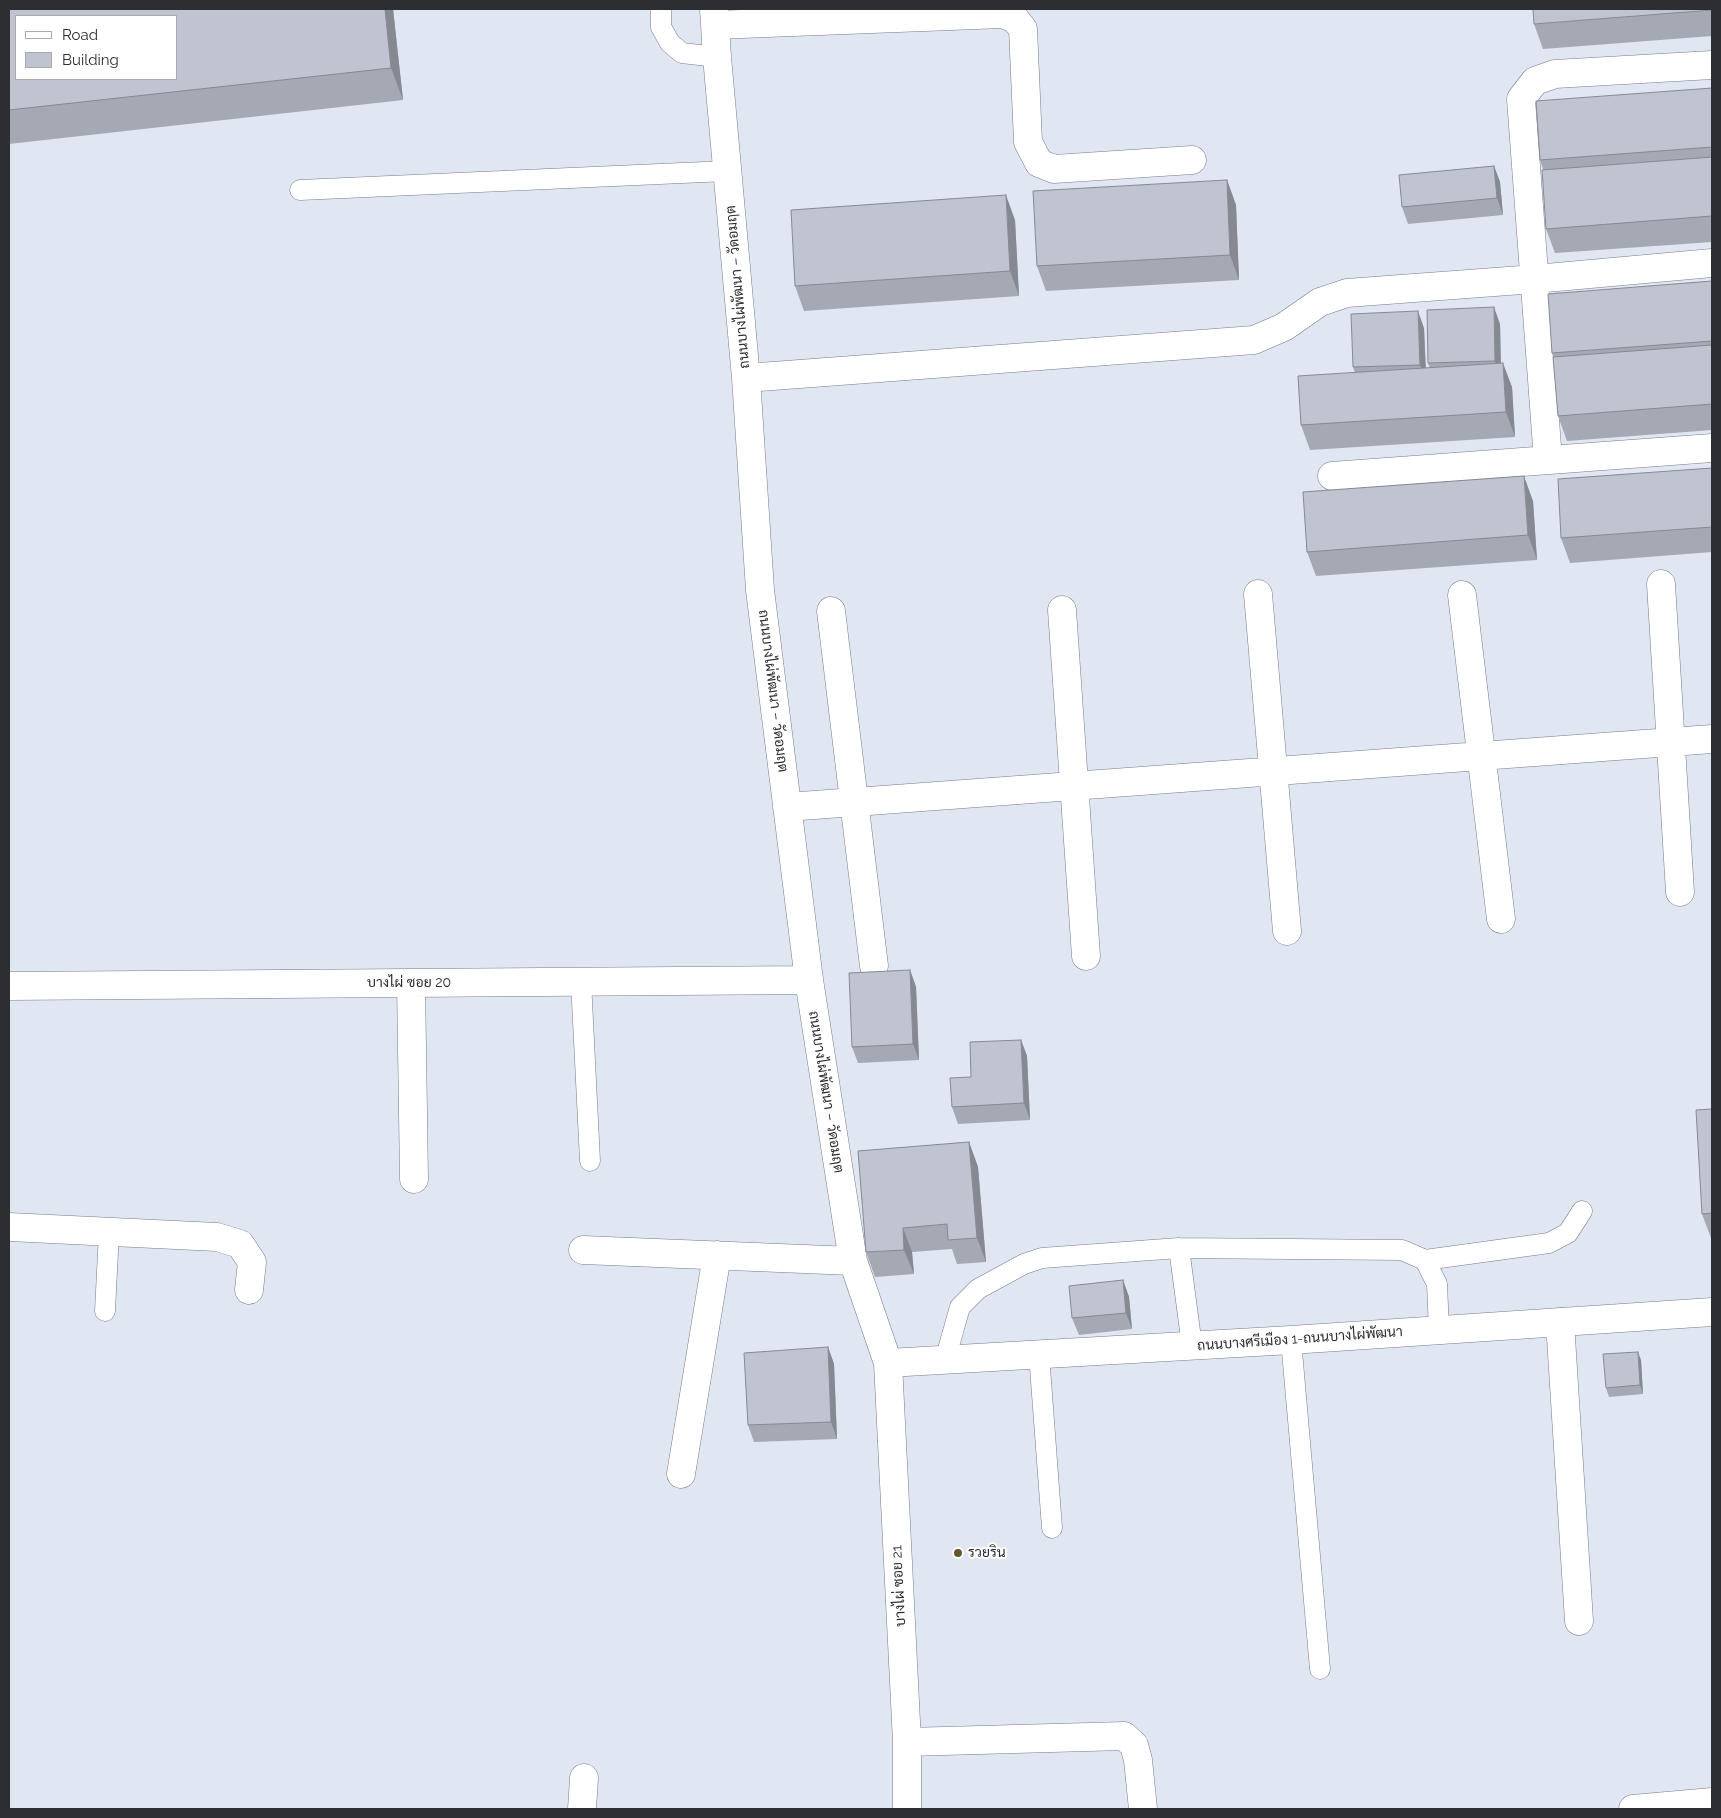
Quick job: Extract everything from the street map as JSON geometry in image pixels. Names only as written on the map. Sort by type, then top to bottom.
[{"type":"street","points":[[715,17],[1003,14],[1015,19],[1023,29],[1028,142],[1039,163],[1054,169],[1192,160]]},
{"type":"street","name":"ถนนบางไผ่พัฒนา – วัดอมฤต","points":[[715,17],[746,378],[760,590],[809,980],[852,1260],[888,1363]]},
{"type":"street","points":[[1548,460],[1521,99],[1535,81],[1555,74],[1712,65]]},
{"type":"street","points":[[746,378],[1254,340],[1284,327],[1320,302],[1347,293],[1712,263]]},
{"type":"street","points":[[1332,476],[1712,448]]},
{"type":"street","points":[[1661,584],[1680,892]]},
{"type":"street","points":[[1258,594],[1287,931]]},
{"type":"street","points":[[1462,595],[1501,919]]},
{"type":"street","points":[[1062,610],[1086,956]]},
{"type":"street","points":[[832,611],[874,966]]},
{"type":"street","points":[[787,807],[1712,739]]},
{"type":"street","name":"บางไผ่ ซอย 20","points":[[9,986],[809,980]]},
{"type":"street","points":[[411,983],[414,1179]]},
{"type":"street","points":[[9,1227],[217,1237],[240,1244],[252,1262],[249,1290]]},
{"type":"street","points":[[583,1250],[852,1260]]},
{"type":"street","points":[[681,1474],[717,1255]]},
{"type":"street","name":"ถนนบางศรีเมือง 1-ถนนบางไผ่พัฒนา","points":[[888,1363],[1291,1340],[1712,1312]]},
{"type":"street","points":[[1560,1322],[1579,1621]]},
{"type":"street","name":"บางไผ่ ซอย 21","points":[[888,1363],[907,1742],[908,1809]]},
{"type":"street","points":[[907,1742],[1124,1736],[1134,1745],[1138,1760],[1142,1809]]},
{"type":"street","points":[[582,1809],[584,1778]]},
{"type":"street","points":[[1633,1809],[1712,1802]]},
{"type":"lane","points":[[660,9],[661,27],[670,43],[682,53],[717,57]]},
{"type":"lane","points":[[300,190],[727,171]]},
{"type":"lane","points":[[581,981],[590,1161]]},
{"type":"lane","points":[[945,1360],[960,1307],[978,1289],[1024,1264],[1042,1258],[1179,1248],[1402,1250],[1426,1260],[1549,1243],[1568,1233],[1582,1211]]},
{"type":"lane","points":[[105,1311],[109,1232]]},
{"type":"lane","points":[[1179,1248],[1192,1346]]},
{"type":"lane","points":[[1426,1260],[1437,1284],[1439,1330]]},
{"type":"lane","points":[[1291,1340],[1320,1669]]},
{"type":"lane","points":[[1040,1354],[1052,1528]]},
{"type":"building","points":[[9,9],[385,9],[391,68],[9,110]]},
{"type":"building","points":[[1533,9],[1712,9],[1712,10],[1534,24]]},
{"type":"building","points":[[1712,88],[1712,147],[1540,160],[1536,101]]},
{"type":"building","points":[[1712,157],[1712,216],[1546,229],[1542,170]]},
{"type":"building","points":[[1494,166],[1497,198],[1402,207],[1399,175]]},
{"type":"building","points":[[1227,180],[1230,255],[1037,266],[1033,191]]},
{"type":"building","points":[[1006,195],[1010,271],[795,286],[791,210]]},
{"type":"building","points":[[1712,281],[1712,341],[1552,353],[1548,294]]},
{"type":"building","points":[[1494,307],[1495,361],[1428,363],[1427,310]]},
{"type":"building","points":[[1418,311],[1420,365],[1353,367],[1351,314]]},
{"type":"building","points":[[1712,345],[1712,404],[1558,416],[1553,357]]},
{"type":"building","points":[[1503,363],[1506,412],[1301,425],[1298,376]]},
{"type":"building","points":[[1712,468],[1712,527],[1561,538],[1558,479]]},
{"type":"building","points":[[1524,476],[1528,535],[1307,552],[1303,492]]},
{"type":"building","points":[[910,970],[913,1044],[852,1047],[849,973]]},
{"type":"building","points":[[1021,1040],[1024,1103],[952,1107],[950,1078],[971,1077],[970,1042]]},
{"type":"building","points":[[1712,1109],[1712,1213],[1702,1214],[1696,1110]]},
{"type":"building","points":[[969,1142],[977,1238],[948,1240],[947,1224],[903,1228],[904,1250],[866,1252],[858,1151]]},
{"type":"building","points":[[1123,1280],[1126,1313],[1072,1318],[1069,1286]]},
{"type":"building","points":[[828,1347],[831,1422],[748,1425],[744,1353]]},
{"type":"building","points":[[1638,1352],[1640,1385],[1606,1388],[1603,1354]]},
{"type":"place","name":"รวยริน","points":[[958,1553]]}]
